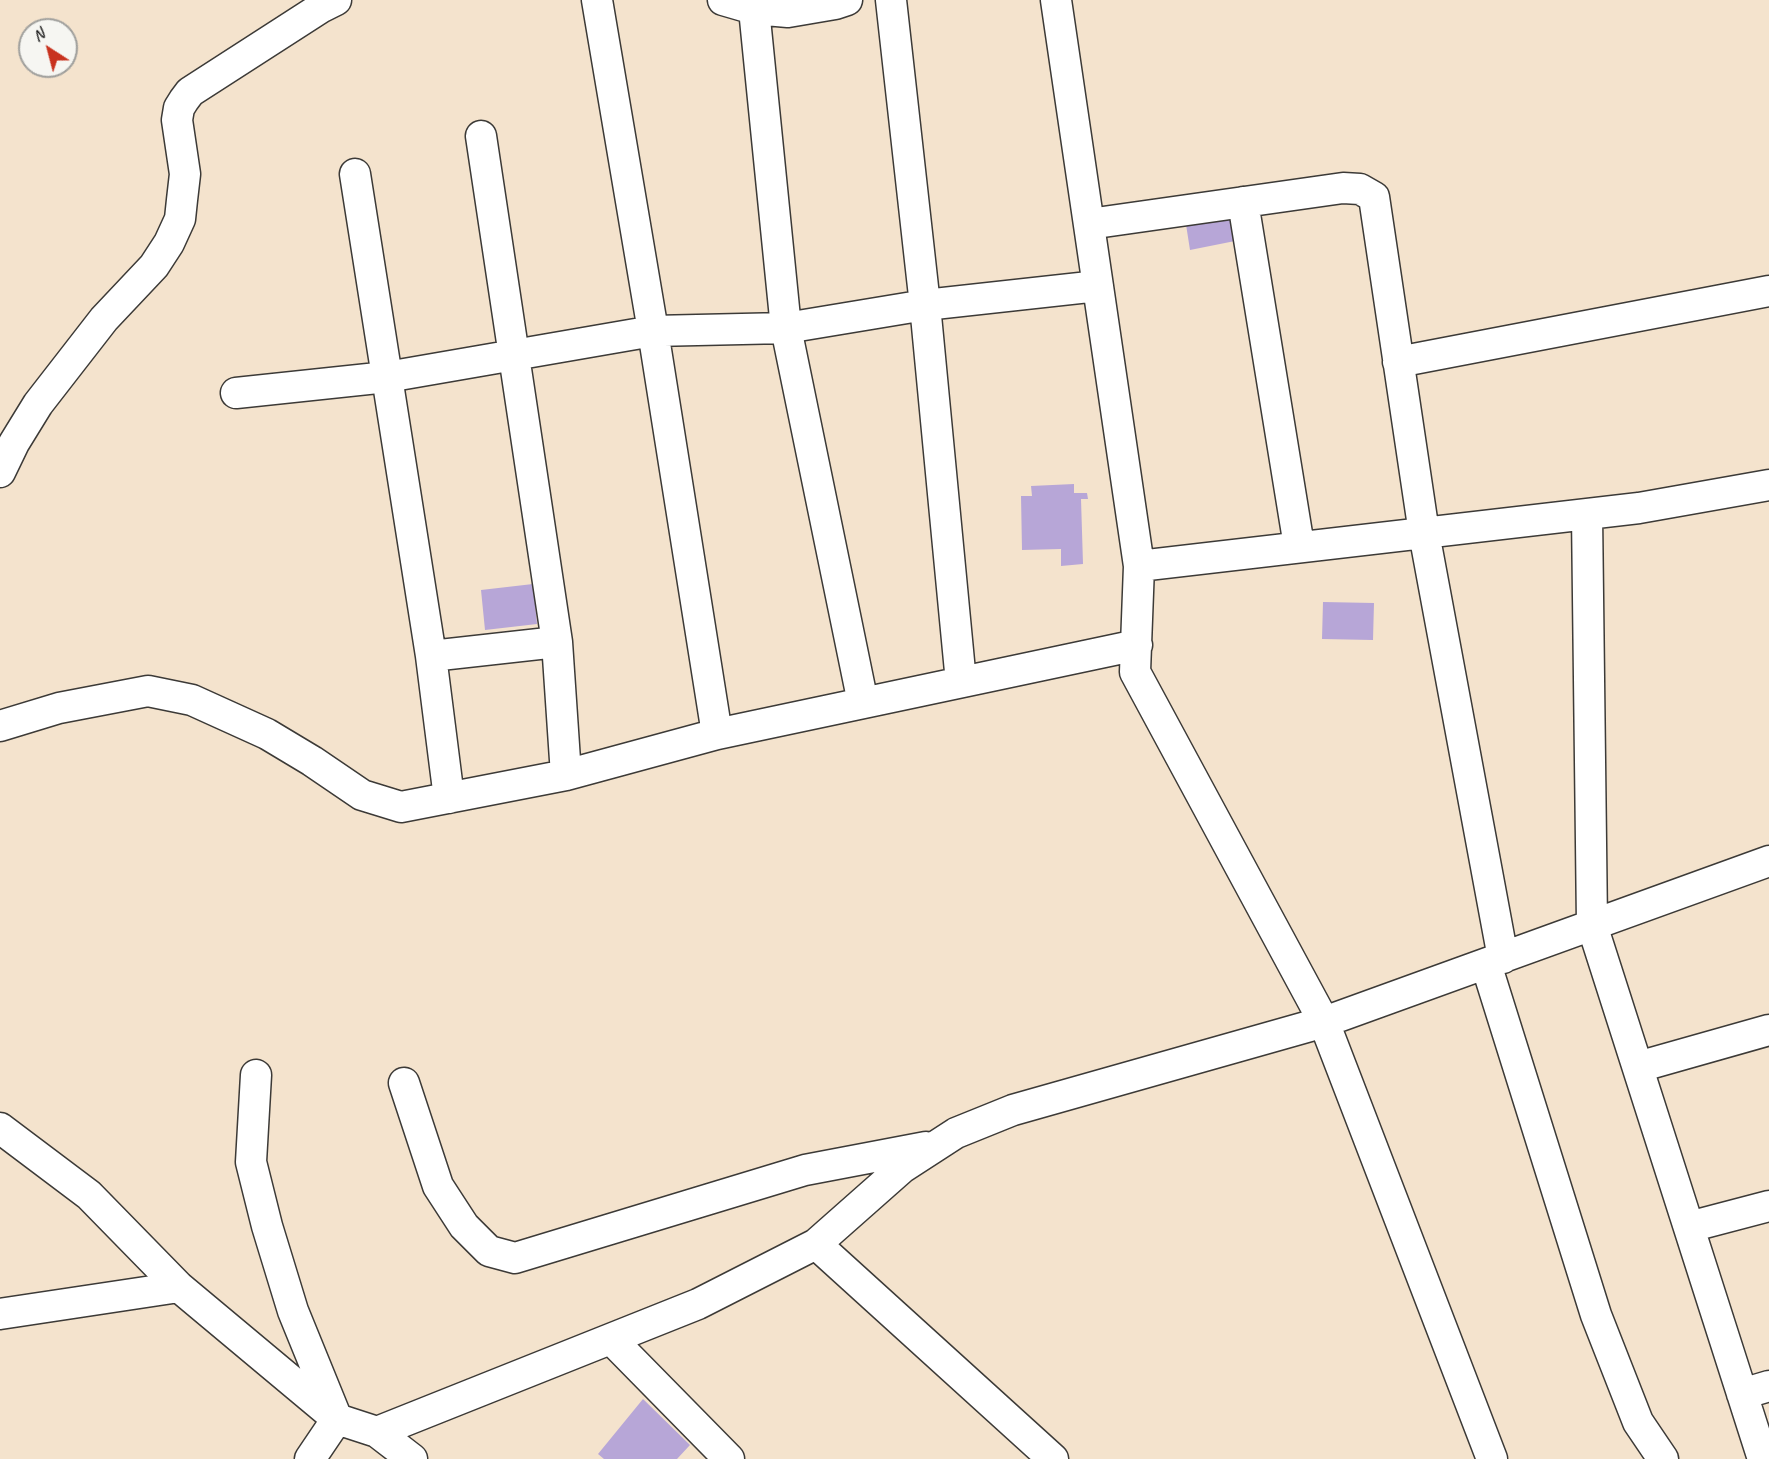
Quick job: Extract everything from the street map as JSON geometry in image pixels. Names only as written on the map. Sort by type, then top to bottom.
[{"type":"street","points":[[0,472],[14,443],[38,404],[104,319],[154,267],[169,243],[180,219],[185,174],[177,120],[179,108],[184,100],[190,92],[336,0]]},
{"type":"street","points":[[597,0],[653,331],[717,735]]},
{"type":"street","points":[[723,0],[754,9],[788,12],[847,0]]},
{"type":"street","points":[[891,0],[962,682]]},
{"type":"street","points":[[1056,0],[1139,566],[1135,672],[1324,1022],[1492,1459]]},
{"type":"street","points":[[754,9],[786,328],[863,703]]},
{"type":"street","points":[[482,136],[557,642],[566,775]]},
{"type":"street","points":[[355,174],[431,656],[449,798]]},
{"type":"street","points":[[1089,224],[1343,188],[1360,189],[1374,197],[1424,533],[1495,961],[1596,1316],[1638,1422],[1663,1459]]},
{"type":"street","points":[[1243,202],[1299,546]]},
{"type":"street","points":[[236,393],[387,378],[653,331],[786,328],[924,305],[1098,286]]},
{"type":"street","points":[[1398,362],[1769,291]]},
{"type":"street","points":[[1139,566],[1639,508],[1769,485]]},
{"type":"street","points":[[1587,514],[1592,925],[1689,1227],[1755,1390],[1763,1459]]},
{"type":"street","points":[[431,656],[557,642]]},
{"type":"street","points":[[0,726],[59,708],[148,691],[192,700],[267,734],[362,795],[401,807],[566,775],[717,735],[1137,645]]},
{"type":"street","points":[[377,1432],[698,1304],[816,1244],[902,1168],[956,1133],[1012,1110],[1324,1022],[1769,861]]},
{"type":"street","points":[[1638,1066],[1769,1030]]},
{"type":"street","points":[[256,1075],[251,1162],[267,1226],[293,1311],[337,1419]]},
{"type":"street","points":[[404,1083],[438,1186],[464,1226],[489,1251],[515,1258],[805,1170],[938,1144]]},
{"type":"street","points":[[0,1128],[89,1195],[179,1287],[337,1419],[377,1432],[412,1459]]},
{"type":"street","points":[[1689,1227],[1769,1206]]},
{"type":"street","points":[[816,1244],[1053,1459]]},
{"type":"street","points":[[0,1314],[179,1287]]},
{"type":"street","points":[[611,1339],[729,1459]]},
{"type":"street","points":[[310,1459],[337,1419]]},
{"type":"building","points":[[1234,209],[1240,240],[1190,250],[1185,218]]},
{"type":"building","points":[[1074,484],[1074,493],[1087,493],[1088,499],[1081,499],[1083,564],[1061,566],[1061,549],[1022,550],[1021,496],[1032,496],[1031,486]]},
{"type":"building","points":[[533,584],[537,624],[485,630],[481,590]]},
{"type":"building","points":[[1323,602],[1374,603],[1373,640],[1322,639]]},
{"type":"building","points":[[643,1399],[690,1445],[677,1459],[604,1459],[598,1454]]}]
